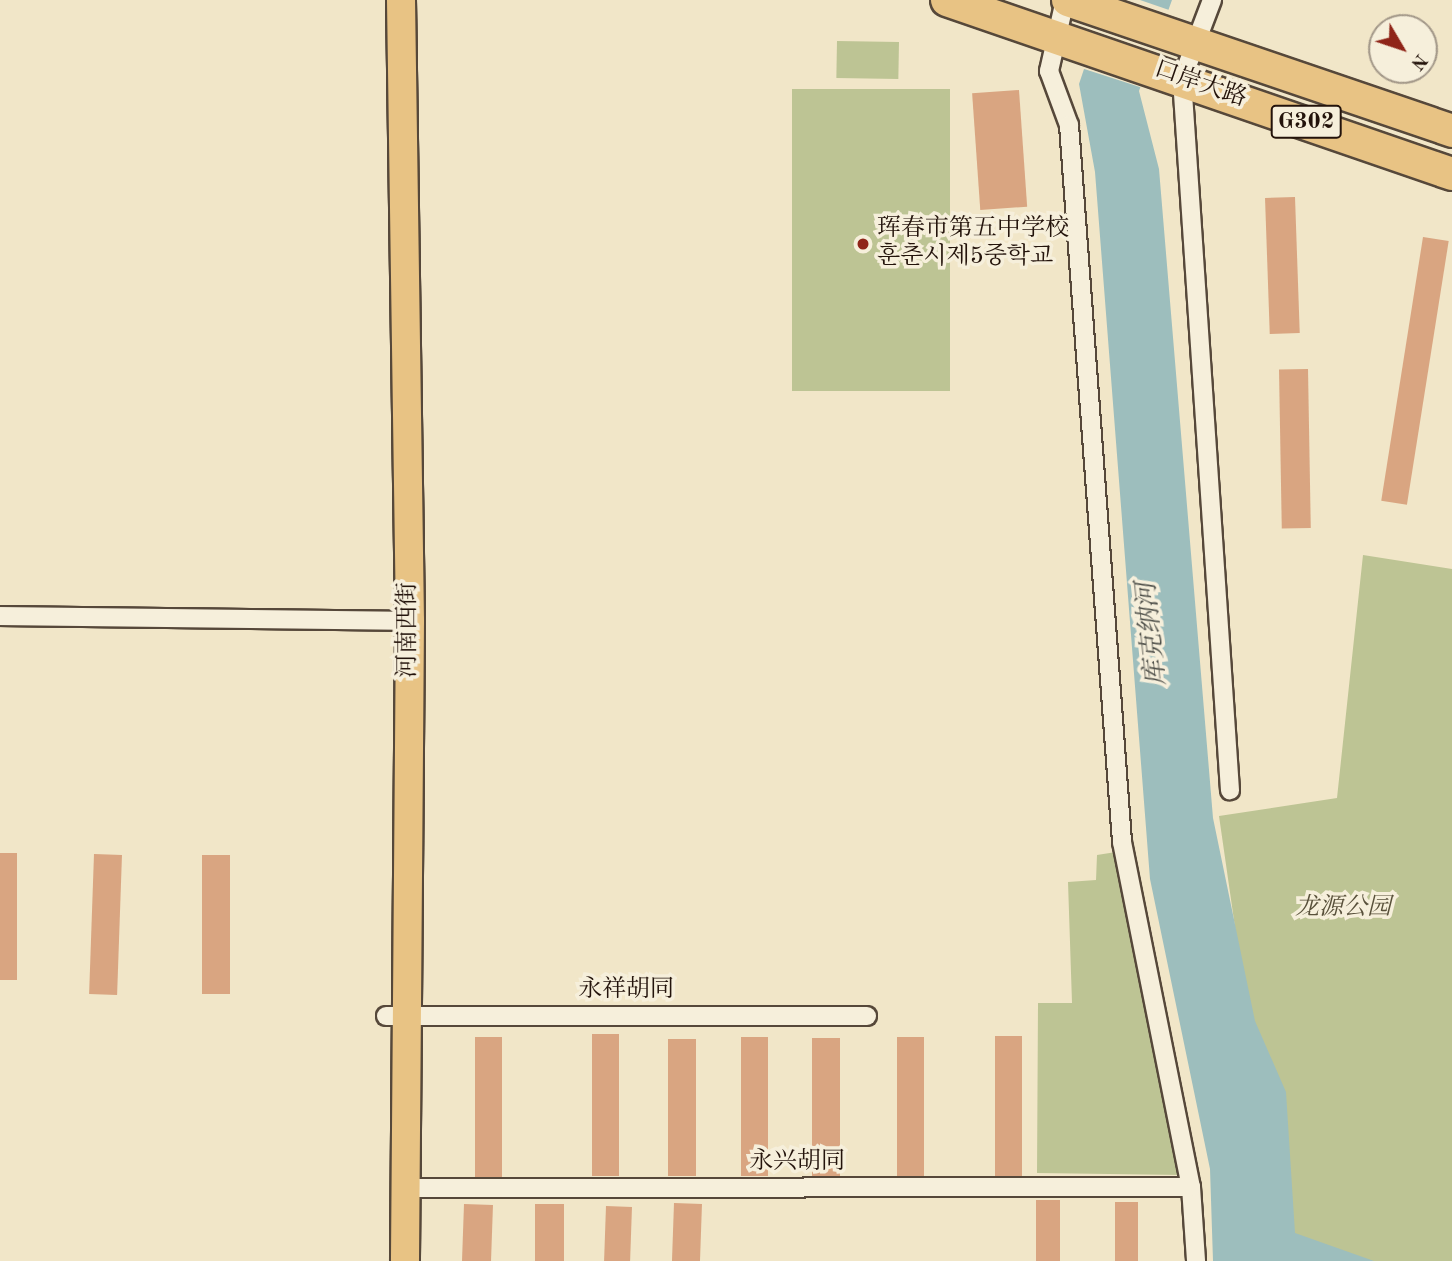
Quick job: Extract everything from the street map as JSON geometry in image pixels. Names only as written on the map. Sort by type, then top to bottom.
[{"type":"highway","name":"口岸大路","points":[[947,0],[1452,174]]},
{"type":"highway","name":"口岸大路","points":[[1071,2],[1452,131]]},
{"type":"main road","name":"河南西街","points":[[384,0],[401,621]]},
{"type":"main road","name":"河南西街","points":[[387,1261],[401,621],[401,0]]},
{"type":"main road","name":"河南西街","points":[[394,1016],[404,1188],[405,1261]]},
{"type":"street","points":[[1212,0],[1184,39],[1171,75],[1230,790]]},
{"type":"street","points":[[1071,2],[1061,39],[1048,71],[1069,125],[1122,842],[1191,1187],[1196,1261]]},
{"type":"street","points":[[0,616],[401,621]]},
{"type":"street","name":"永祥胡同","points":[[394,1016],[867,1016]]},
{"type":"street","name":"永兴胡同","points":[[404,1188],[1191,1187]]},
{"type":"green space","points":[[837,41],[899,42],[898,79],[836,78]]},
{"type":"green space","points":[[792,89],[950,89],[950,391],[792,391]]},
{"type":"green space","name":"龙源公园","points":[[1363,555],[1452,569],[1452,1261],[1283,1261],[1219,816],[1337,798]]},
{"type":"green space","points":[[1116,852],[1182,1175],[1037,1173],[1038,1003],[1072,1003],[1068,882],[1096,880],[1097,855]]},
{"type":"water","name":"库克纳河","points":[[1107,0],[1172,0],[1139,91],[1159,169],[1213,818],[1255,1021],[1286,1092],[1295,1233],[1374,1261],[1213,1261],[1210,1169],[1150,879],[1095,172],[1079,84]]},
{"type":"pier","points":[[1103,0],[1140,0],[1172,11],[1143,88],[1078,67]]},
{"type":"building","points":[[1019,90],[1027,207],[980,210],[972,93]]},
{"type":"building","points":[[1295,197],[1300,333],[1270,334],[1265,198]]},
{"type":"building","points":[[1423,237],[1449,241],[1407,505],[1381,501]]},
{"type":"building","points":[[1308,369],[1311,528],[1282,528],[1279,370]]},
{"type":"building","points":[[0,853],[17,853],[17,980],[0,980]]},
{"type":"building","points":[[94,854],[122,855],[117,995],[89,994]]},
{"type":"building","points":[[202,855],[230,855],[230,994],[202,994]]},
{"type":"building","points":[[592,1034],[619,1034],[619,1176],[592,1176]]},
{"type":"building","points":[[995,1036],[1022,1036],[1022,1176],[995,1176]]},
{"type":"building","points":[[475,1037],[502,1037],[502,1177],[475,1177]]},
{"type":"building","points":[[741,1037],[768,1037],[768,1176],[741,1176]]},
{"type":"building","points":[[897,1037],[924,1037],[924,1176],[897,1176]]},
{"type":"building","points":[[812,1038],[840,1038],[840,1176],[812,1176]]},
{"type":"building","points":[[668,1039],[696,1039],[696,1176],[668,1176]]},
{"type":"building","points":[[1036,1200],[1060,1200],[1060,1261],[1036,1261]]},
{"type":"building","points":[[1115,1202],[1138,1202],[1138,1261],[1115,1261]]},
{"type":"building","points":[[674,1203],[702,1204],[700,1261],[672,1261]]},
{"type":"building","points":[[464,1204],[493,1205],[491,1261],[462,1261]]},
{"type":"building","points":[[535,1204],[564,1204],[564,1261],[535,1261]]},
{"type":"building","points":[[606,1206],[632,1207],[630,1261],[604,1261]]},
{"type":"place","name":"珲春市第五中学校 훈춘시제5중학교","points":[[863,244]]}]
